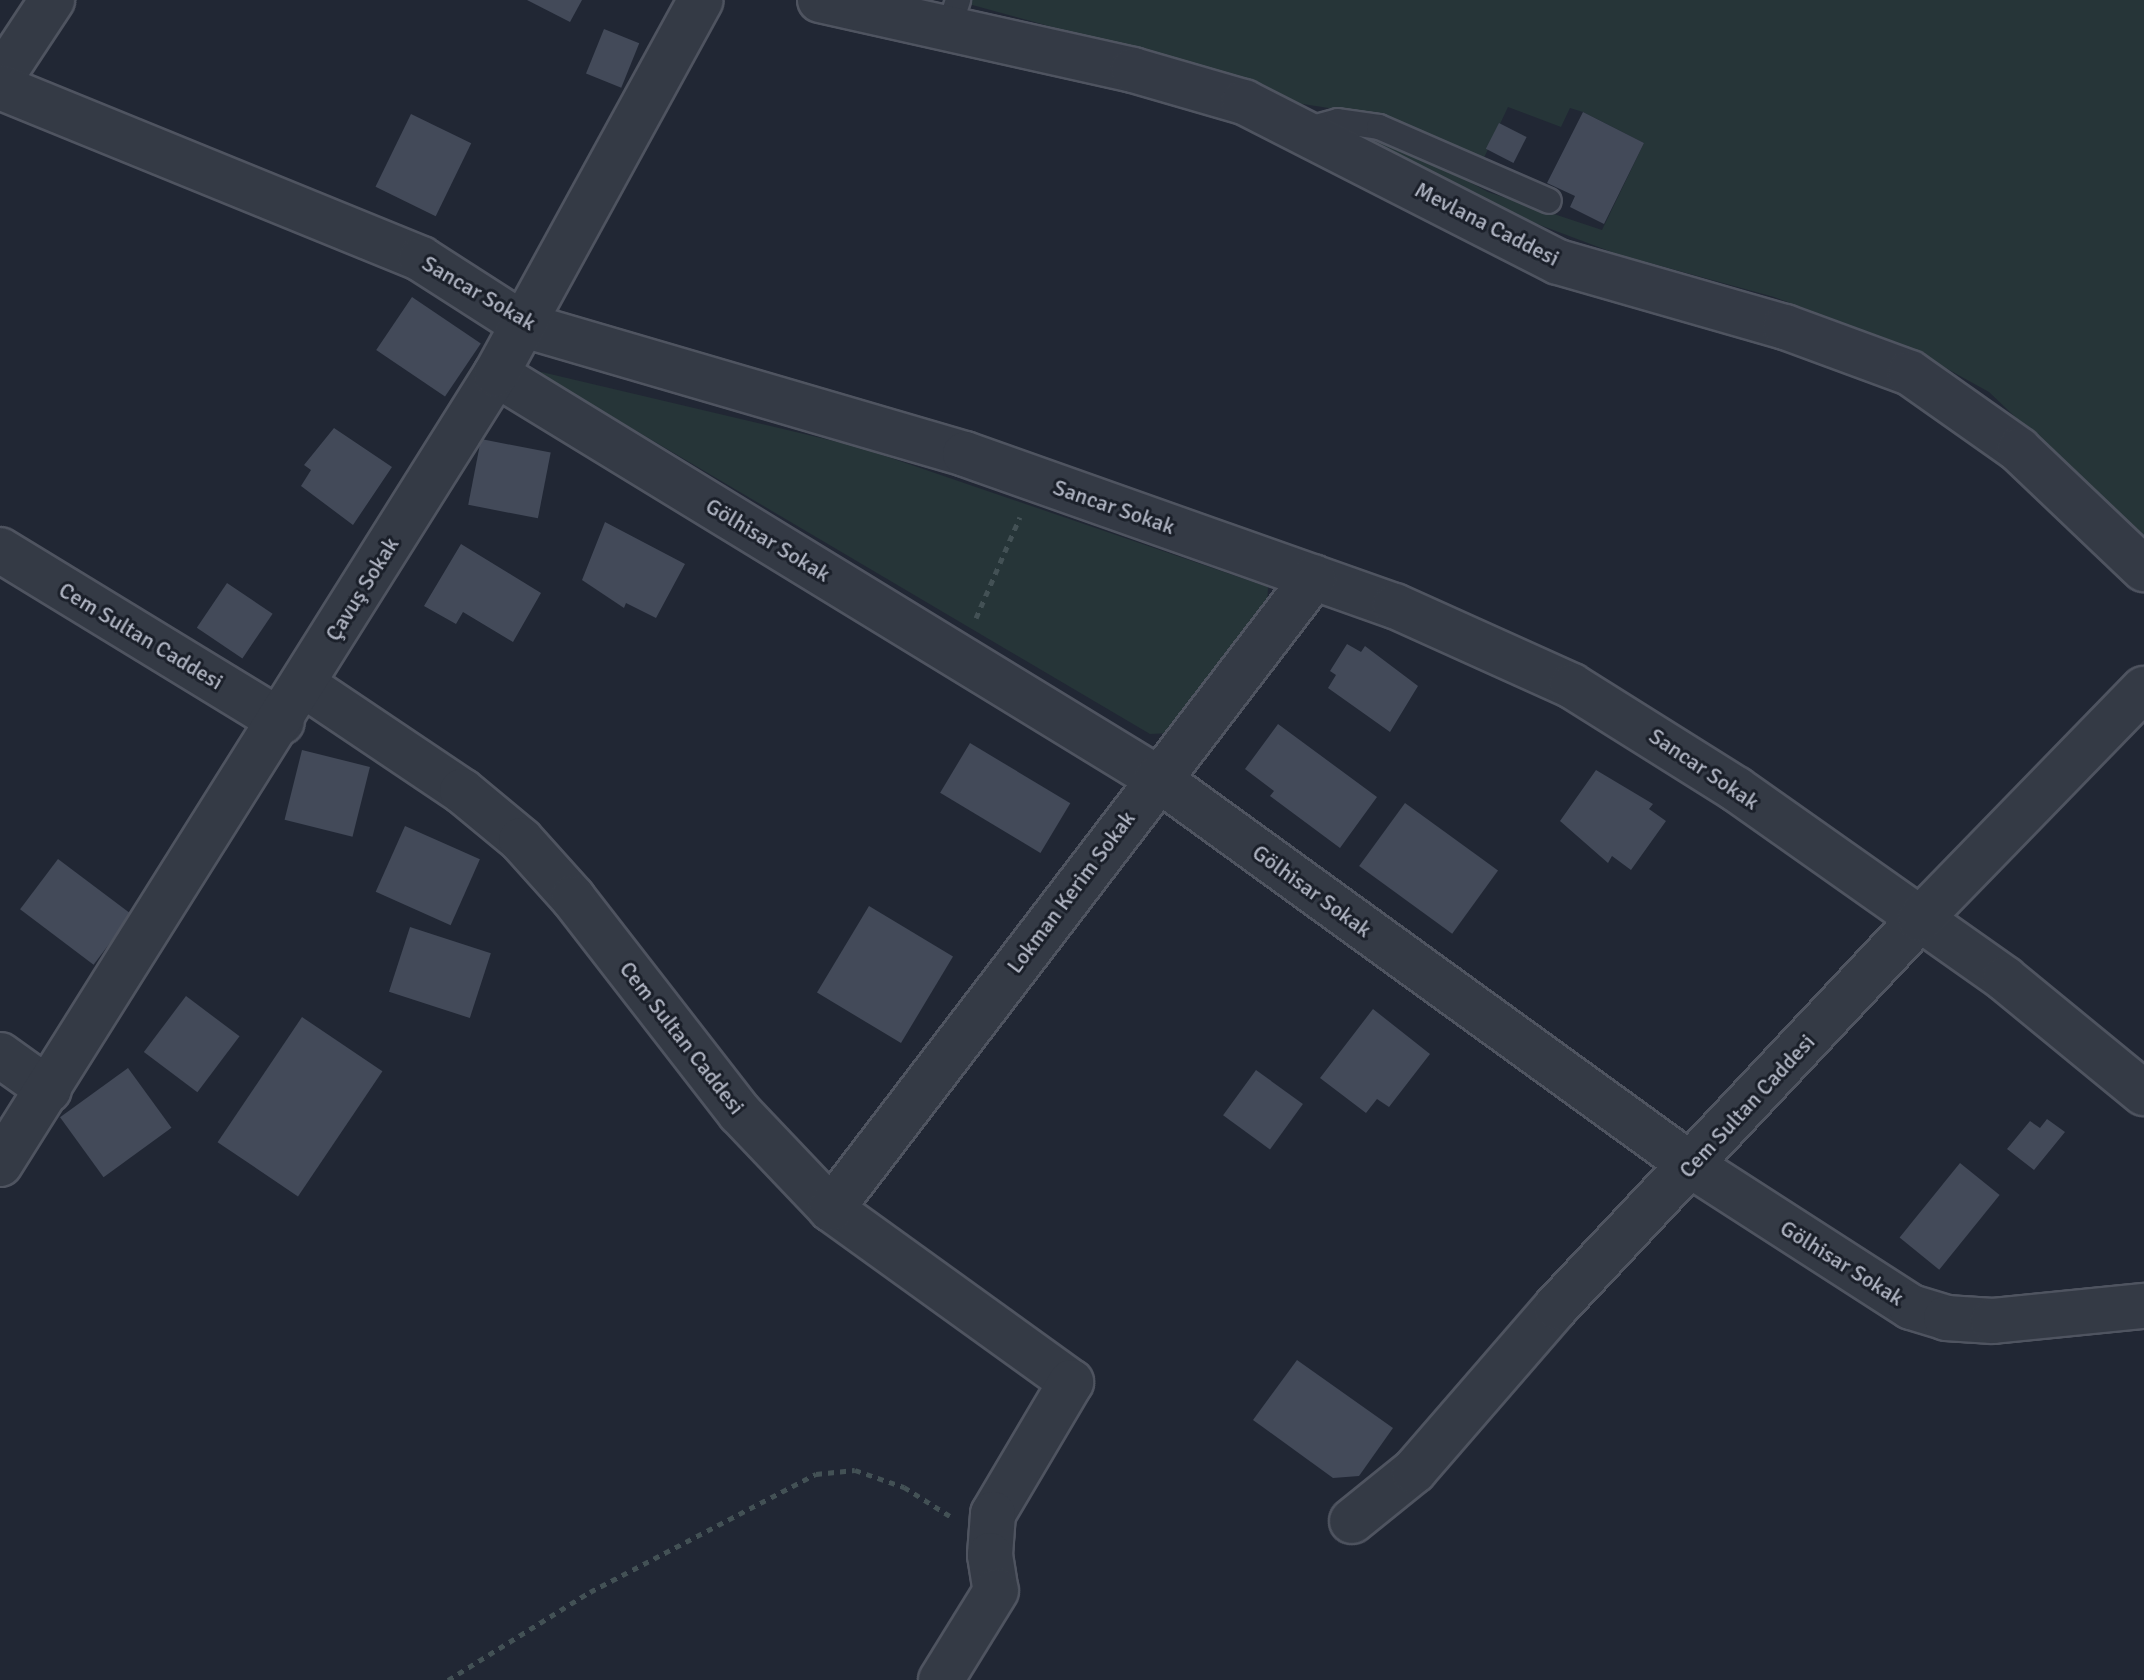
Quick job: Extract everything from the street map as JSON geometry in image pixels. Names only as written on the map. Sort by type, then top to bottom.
[{"type":"street","points":[[0,79],[52,0]]},
{"type":"street","name":"Çavuş Sokak","points":[[0,1164],[282,722],[496,374],[701,0]]},
{"type":"street","name":"Mevlana Caddesi","points":[[820,0],[953,16],[1214,92],[1305,130],[1558,262],[1785,327],[1910,373],[2019,450],[2144,569]]},
{"type":"street","name":"Sancar Sokak","points":[[0,87],[421,259],[524,325],[806,403],[1036,479],[1395,606],[1619,711],[2005,979],[2144,1093]]},
{"type":"street","name":"Gölhisar Sokak","points":[[496,374],[1157,778],[1692,1166],[1863,1280],[1911,1307],[1946,1318],[1993,1321],[2144,1306]]},
{"type":"street","name":"Cem Sultan Caddesi","points":[[0,550],[282,722]]},
{"type":"street","name":"Lokman Kerim Sokak","points":[[831,1209],[1157,778],[1314,577]]},
{"type":"street","name":"Cem Sultan Caddesi","points":[[304,685],[462,791],[521,840],[573,898],[740,1113],[831,1209],[1071,1382],[993,1514],[990,1555]]},
{"type":"street","name":"Cem Sultan Caddesi","points":[[1352,1521],[1414,1471],[1556,1307],[1692,1166],[1920,919],[2144,689]]},
{"type":"street","points":[[0,1055],[49,1090]]},
{"type":"street","points":[[941,1680],[996,1591],[990,1555]]},
{"type":"lane","points":[[1305,130],[1338,121],[1379,127],[1549,201]]},
{"type":"path","points":[[959,657],[1036,479]]},
{"type":"path","points":[[448,1680],[590,1592],[816,1474],[855,1470],[904,1487],[963,1524],[990,1555]]},
{"type":"shaded area","points":[[954,0],[2144,0],[2144,540],[1989,392],[1904,345],[1774,297],[1617,254],[1484,204],[1374,141],[1383,135],[1488,192],[1602,230],[1644,143],[1583,112],[1570,108],[1561,127],[1508,107],[1482,162],[1367,114],[1290,102],[1231,76]]},
{"type":"shaded area","points":[[533,370],[859,447],[1268,587],[1267,607],[1172,733],[1150,734]]},
{"type":"building","points":[[527,0],[582,0],[570,22]]},
{"type":"building","points":[[604,29],[639,43],[621,88],[586,74]]},
{"type":"building","points":[[1583,112],[1644,143],[1604,224],[1570,207],[1575,196],[1547,183]]},
{"type":"building","points":[[411,114],[471,143],[436,216],[375,187]]},
{"type":"building","points":[[1499,123],[1527,137],[1513,163],[1486,149]]},
{"type":"building","points":[[412,297],[481,343],[445,396],[376,350]]},
{"type":"building","points":[[334,428],[392,467],[353,525],[301,486],[311,470],[304,465]]},
{"type":"building","points":[[481,439],[551,453],[538,518],[468,505]]},
{"type":"building","points":[[605,522],[685,564],[656,618],[626,603],[624,608],[582,580]]},
{"type":"building","points":[[461,544],[541,593],[513,642],[463,612],[456,624],[424,606]]},
{"type":"building","points":[[227,583],[273,614],[242,659],[197,628]]},
{"type":"building","points":[[1347,644],[1361,652],[1365,646],[1418,686],[1390,732],[1328,688],[1336,675],[1330,671]]},
{"type":"building","points":[[1278,724],[1377,797],[1340,848],[1270,796],[1274,791],[1245,769]]},
{"type":"building","points":[[970,743],[1070,803],[1040,853],[940,793]]},
{"type":"building","points":[[302,750],[370,767],[353,837],[285,820]]},
{"type":"building","points":[[1596,770],[1653,804],[1649,809],[1666,821],[1631,870],[1612,856],[1608,863],[1560,821]]},
{"type":"building","points":[[1405,803],[1498,871],[1452,934],[1359,866]]},
{"type":"building","points":[[405,826],[480,859],[451,925],[376,892]]},
{"type":"building","points":[[58,859],[131,914],[94,965],[20,909]]},
{"type":"building","points":[[869,906],[953,956],[901,1043],[817,993]]},
{"type":"building","points":[[410,927],[491,953],[470,1018],[389,992]]},
{"type":"building","points":[[186,996],[240,1036],[197,1092],[144,1052]]},
{"type":"building","points":[[1373,1009],[1430,1054],[1389,1107],[1377,1099],[1366,1113],[1320,1078]]},
{"type":"building","points":[[302,1017],[382,1071],[298,1196],[218,1142]]},
{"type":"building","points":[[128,1068],[171,1128],[104,1177],[60,1117]]},
{"type":"building","points":[[1256,1070],[1303,1104],[1270,1149],[1223,1115]]},
{"type":"building","points":[[2047,1119],[2065,1132],[2034,1170],[2007,1149],[2030,1121],[2040,1128]]},
{"type":"building","points":[[1960,1163],[2000,1195],[1939,1270],[1900,1238]]},
{"type":"building","points":[[1297,1360],[1393,1428],[1359,1476],[1333,1478],[1253,1420]]}]
